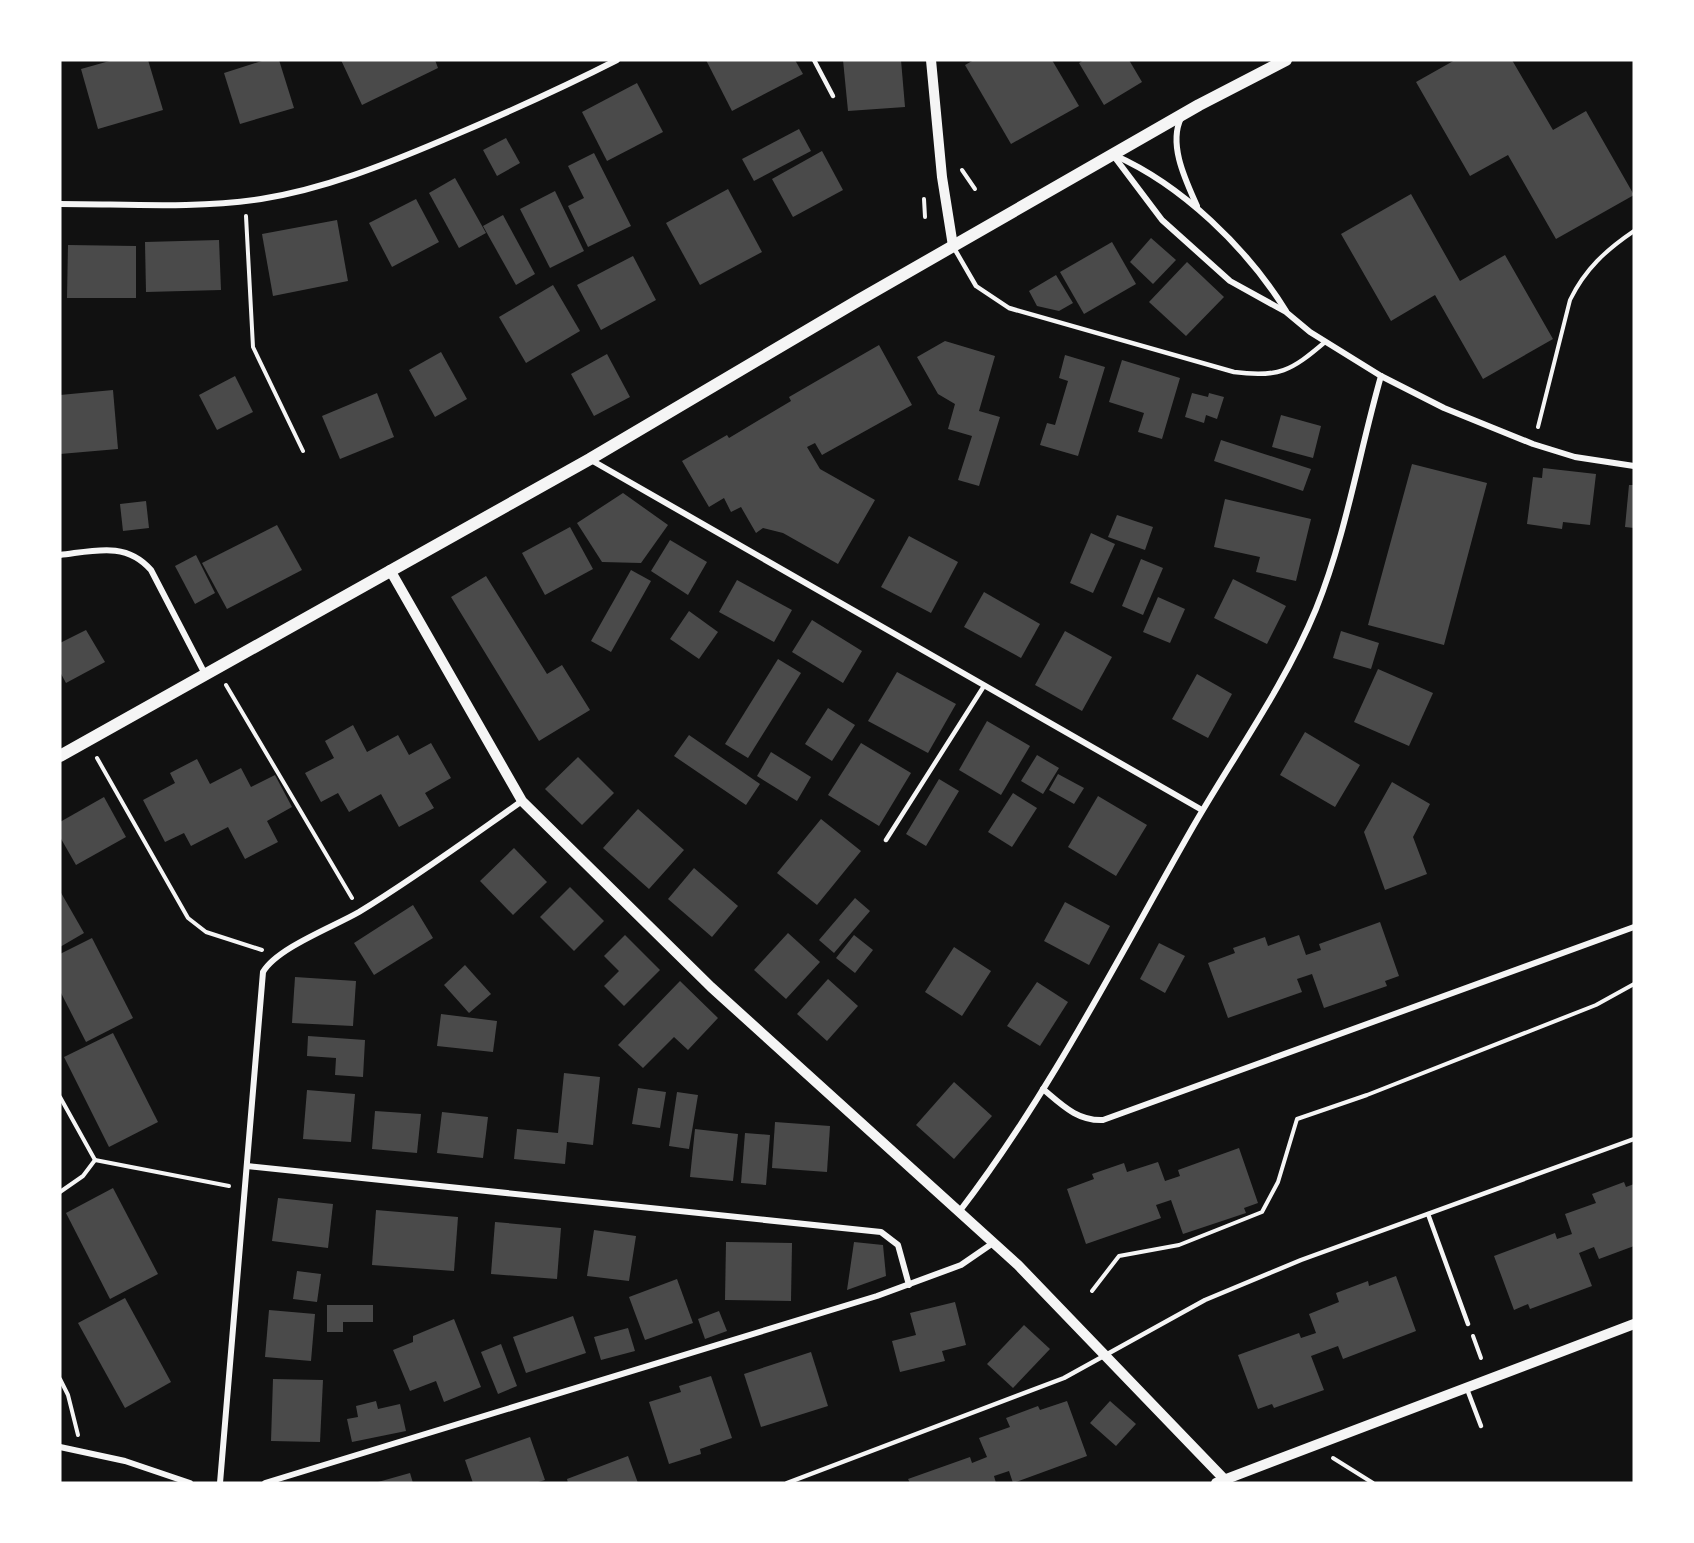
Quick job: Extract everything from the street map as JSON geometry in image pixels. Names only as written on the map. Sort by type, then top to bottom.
[{"type":"main road","points":[[60,756],[591,459],[1183,114],[1286,60]]},
{"type":"street","points":[[60,204],[183,205],[245,200],[308,189],[363,172],[549,95],[617,60]]},
{"type":"street","points":[[931,60],[942,177],[953,246]]},
{"type":"street","points":[[1183,114],[1177,130],[1177,143],[1185,177],[1198,210]]},
{"type":"street","points":[[1113,155],[1156,177],[1198,210],[1271,288],[1286,312]]},
{"type":"street","points":[[1113,155],[1162,220],[1230,281],[1286,312],[1325,342],[1380,376],[1486,427],[1533,444],[1575,457],[1634,466]]},
{"type":"street","points":[[958,1213],[988,1174],[1043,1089],[1202,810],[1284,676],[1316,609],[1329,571],[1380,376]]},
{"type":"street","points":[[591,459],[1202,810]]},
{"type":"street","points":[[60,555],[121,550],[143,561],[151,570],[211,672]]},
{"type":"street","points":[[390,570],[522,801],[711,987],[993,1243],[1107,1356],[1220,1481],[1316,1447],[1634,1324]]},
{"type":"street","points":[[220,1483],[261,978],[268,963],[278,955],[359,912],[470,840],[522,801]]},
{"type":"street","points":[[1043,1089],[1078,1116],[1089,1120],[1103,1120],[1634,927]]},
{"type":"street","points":[[247,1166],[881,1232],[898,1245],[909,1285]]},
{"type":"street","points":[[265,1483],[909,1285],[961,1265],[993,1243]]},
{"type":"street","points":[[60,1447],[125,1461],[190,1483]]},
{"type":"lane","points":[[814,60],[833,96]]},
{"type":"lane","points":[[953,246],[964,270],[976,286],[1009,308],[1191,361],[1234,372],[1276,375],[1298,366],[1325,342]]},
{"type":"lane","points":[[886,840],[984,686]]},
{"type":"lane","points":[[787,1483],[1064,1378],[1205,1300],[1301,1260],[1634,1138]]},
{"type":"lane","points":[[1428,1214],[1468,1324]]},
{"type":"lane","points":[[1467,1389],[1481,1426]]},
{"type":"path","points":[[245,200],[253,347],[303,451]]},
{"type":"path","points":[[1538,427],[1570,300],[1579,282],[1611,247],[1634,231]]},
{"type":"path","points":[[211,672],[341,876],[359,912]]},
{"type":"path","points":[[95,755],[188,918],[206,932],[278,955]]},
{"type":"path","points":[[1092,1291],[1119,1256],[1179,1245],[1262,1212],[1278,1182],[1297,1119],[1367,1095],[1596,1005],[1634,984]]},
{"type":"path","points":[[60,1097],[94,1160]]},
{"type":"path","points":[[94,1160],[244,1188]]},
{"type":"path","points":[[60,1192],[82,1176],[94,1160]]},
{"type":"path","points":[[1468,1324],[1481,1358]]},
{"type":"path","points":[[60,1379],[68,1395],[82,1452]]},
{"type":"path","points":[[1316,1447],[1373,1483]]},
{"type":"building","points":[[113,60],[148,60],[163,110],[98,129],[81,69]]},
{"type":"building","points":[[265,60],[279,60],[294,108],[240,124],[224,73]]},
{"type":"building","points":[[341,60],[435,60],[438,68],[362,105]]},
{"type":"building","points":[[706,60],[795,60],[803,74],[732,111]]},
{"type":"building","points":[[843,60],[901,60],[905,107],[848,111]]},
{"type":"building","points":[[974,60],[1052,60],[1079,106],[1011,144],[965,65]]},
{"type":"building","points":[[1084,60],[1129,60],[1142,82],[1104,105],[1079,63]]},
{"type":"building","points":[[1455,60],[1512,60],[1553,130],[1586,111],[1634,195],[1556,239],[1508,155],[1470,176],[1416,82]]},
{"type":"building","points":[[637,83],[663,132],[607,161],[582,112]]},
{"type":"building","points":[[799,129],[811,151],[754,181],[742,159]]},
{"type":"building","points":[[506,138],[520,163],[497,176],[483,150]]},
{"type":"building","points":[[822,151],[843,190],[793,217],[772,179]]},
{"type":"building","points":[[594,153],[631,226],[588,247],[568,206],[584,198],[568,166]]},
{"type":"building","points":[[455,178],[486,233],[459,248],[429,193]]},
{"type":"building","points":[[728,189],[762,252],[700,285],[666,223]]},
{"type":"building","points":[[555,191],[584,251],[550,268],[520,209]]},
{"type":"building","points":[[1411,194],[1460,281],[1505,255],[1553,339],[1483,379],[1435,295],[1391,321],[1341,234]]},
{"type":"building","points":[[416,199],[439,242],[392,267],[369,223]]},
{"type":"building","points":[[503,215],[535,274],[516,285],[483,226]]},
{"type":"building","points":[[337,220],[348,281],[273,296],[262,234]]},
{"type":"building","points":[[1151,238],[1176,260],[1153,284],[1130,262]]},
{"type":"building","points":[[219,240],[221,290],[146,292],[145,242]]},
{"type":"building","points":[[1112,242],[1136,284],[1084,314],[1060,272]]},
{"type":"building","points":[[68,245],[136,246],[136,298],[67,298]]},
{"type":"building","points":[[633,256],[656,300],[601,330],[577,285]]},
{"type":"building","points":[[1187,262],[1224,297],[1186,336],[1149,302]]},
{"type":"building","points":[[1056,275],[1073,303],[1059,311],[1037,306],[1029,291]]},
{"type":"building","points":[[553,285],[580,331],[526,363],[499,317]]},
{"type":"building","points":[[945,341],[995,356],[979,411],[1000,417],[979,486],[958,480],[972,436],[948,429],[955,404],[938,394],[917,357]]},
{"type":"building","points":[[879,345],[912,405],[822,455],[815,443],[807,447],[820,469],[875,500],[838,564],[783,533],[763,528],[756,533],[741,507],[731,512],[724,498],[709,507],[682,461],[727,435],[729,438],[791,401],[789,397]]},
{"type":"building","points":[[441,352],[467,399],[435,417],[409,370]]},
{"type":"building","points":[[607,354],[630,397],[594,416],[571,374]]},
{"type":"building","points":[[1065,355],[1105,367],[1078,456],[1040,445],[1047,423],[1055,425],[1068,381],[1059,378]]},
{"type":"building","points":[[1122,360],[1180,378],[1162,439],[1138,432],[1144,413],[1109,402]]},
{"type":"building","points":[[235,376],[253,412],[217,430],[199,395]]},
{"type":"building","points":[[113,390],[118,449],[60,454],[60,395]]},
{"type":"building","points":[[377,393],[394,437],[340,459],[322,416]]},
{"type":"building","points":[[1192,393],[1208,397],[1209,393],[1224,397],[1217,419],[1206,415],[1204,423],[1185,417]]},
{"type":"building","points":[[1281,415],[1321,426],[1313,458],[1272,447]]},
{"type":"building","points":[[1221,440],[1311,469],[1303,491],[1214,461]]},
{"type":"building","points":[[1412,464],[1487,483],[1444,645],[1368,625]]},
{"type":"building","points":[[1543,468],[1596,474],[1590,525],[1563,522],[1562,529],[1527,524],[1533,477],[1542,478]]},
{"type":"building","points":[[1629,485],[1634,485],[1634,528],[1625,527]]},
{"type":"building","points":[[623,493],[668,525],[641,563],[602,562],[577,523]]},
{"type":"building","points":[[1225,499],[1311,519],[1296,581],[1256,572],[1260,557],[1214,547]]},
{"type":"building","points":[[146,501],[149,528],[123,531],[120,504]]},
{"type":"building","points":[[1117,515],[1153,527],[1145,550],[1108,537]]},
{"type":"building","points":[[277,525],[302,570],[227,609],[202,563]]},
{"type":"building","points":[[570,527],[593,569],[545,595],[522,553]]},
{"type":"building","points":[[1091,533],[1115,544],[1093,593],[1070,583]]},
{"type":"building","points":[[909,536],[958,562],[931,613],[881,587]]},
{"type":"building","points":[[670,540],[707,562],[688,595],[651,571]]},
{"type":"building","points":[[196,555],[215,593],[195,604],[175,566]]},
{"type":"building","points":[[1141,559],[1163,568],[1143,615],[1122,606]]},
{"type":"building","points":[[631,570],[651,581],[611,652],[591,641]]},
{"type":"building","points":[[486,576],[547,674],[562,665],[590,710],[539,741],[451,597]]},
{"type":"building","points":[[1233,579],[1286,606],[1267,644],[1214,618]]},
{"type":"building","points":[[737,580],[792,610],[774,642],[719,612]]},
{"type":"building","points":[[984,592],[1040,624],[1021,658],[964,627]]},
{"type":"building","points":[[1158,597],[1185,609],[1170,643],[1143,632]]},
{"type":"building","points":[[689,611],[718,632],[699,659],[670,639]]},
{"type":"building","points":[[812,620],[862,651],[843,683],[792,652]]},
{"type":"building","points":[[86,630],[105,662],[66,683],[60,672],[60,643]]},
{"type":"building","points":[[1065,631],[1112,657],[1082,711],[1035,685]]},
{"type":"building","points":[[1341,631],[1379,643],[1371,669],[1333,658]]},
{"type":"building","points":[[778,659],[801,673],[748,758],[725,744]]},
{"type":"building","points":[[1378,669],[1433,693],[1409,746],[1354,722]]},
{"type":"building","points":[[897,672],[956,704],[928,753],[868,721]]},
{"type":"building","points":[[1197,674],[1232,694],[1208,738],[1172,719]]},
{"type":"building","points":[[828,708],[855,725],[832,761],[805,744]]},
{"type":"building","points":[[987,721],[1030,746],[1001,795],[959,770]]},
{"type":"building","points":[[353,725],[367,752],[398,735],[409,755],[431,743],[451,778],[425,793],[434,808],[399,827],[381,794],[349,812],[338,793],[321,802],[305,773],[334,758],[325,741]]},
{"type":"building","points":[[1305,732],[1360,765],[1335,807],[1280,775]]},
{"type":"building","points":[[689,735],[760,784],[746,805],[674,756]]},
{"type":"building","points":[[861,743],[911,773],[879,826],[828,795]]},
{"type":"building","points":[[771,752],[811,777],[797,801],[757,776]]},
{"type":"building","points":[[1037,755],[1059,768],[1043,794],[1021,781]]},
{"type":"building","points":[[578,757],[614,793],[582,825],[545,789]]},
{"type":"building","points":[[197,759],[210,784],[241,768],[251,787],[275,775],[292,807],[267,821],[278,842],[245,859],[228,827],[191,846],[184,833],[165,842],[143,800],[175,783],[170,773]]},
{"type":"building","points":[[1058,774],[1084,788],[1074,804],[1049,790]]},
{"type":"building","points":[[939,779],[959,791],[926,846],[906,834]]},
{"type":"building","points":[[1392,782],[1430,804],[1413,837],[1427,874],[1385,890],[1364,832]]},
{"type":"building","points":[[1013,793],[1037,808],[1012,847],[988,832]]},
{"type":"building","points":[[1098,796],[1147,825],[1116,876],[1068,847]]},
{"type":"building","points":[[104,797],[126,837],[76,865],[60,837],[60,822]]},
{"type":"building","points":[[638,809],[684,850],[649,889],[603,848]]},
{"type":"building","points":[[821,819],[861,851],[817,905],[777,873]]},
{"type":"building","points":[[514,848],[547,882],[513,915],[480,881]]},
{"type":"building","points":[[694,868],[738,906],[712,937],[668,899]]},
{"type":"building","points":[[570,887],[604,921],[574,951],[540,917]]},
{"type":"building","points":[[60,891],[84,933],[60,947]]},
{"type":"building","points":[[855,898],[870,911],[834,953],[819,940]]},
{"type":"building","points":[[1065,902],[1110,926],[1089,965],[1044,941]]},
{"type":"building","points":[[413,905],[433,938],[374,975],[354,943]]},
{"type":"building","points":[[1380,922],[1399,976],[1385,981],[1387,986],[1324,1008],[1312,974],[1297,979],[1302,992],[1228,1018],[1208,963],[1235,953],[1233,948],[1265,937],[1268,946],[1299,935],[1306,955],[1321,950],[1319,944]]},
{"type":"building","points":[[788,933],[820,962],[786,999],[754,970]]},
{"type":"building","points":[[625,935],[660,970],[624,1006],[604,986],[619,971],[604,956]]},
{"type":"building","points":[[854,935],[873,950],[855,973],[836,958]]},
{"type":"building","points":[[92,938],[133,1018],[86,1042],[60,991],[60,954]]},
{"type":"building","points":[[1159,943],[1185,956],[1165,993],[1140,979]]},
{"type":"building","points":[[954,947],[991,971],[962,1016],[925,992]]},
{"type":"building","points":[[465,965],[491,994],[469,1013],[444,985]]},
{"type":"building","points":[[295,977],[356,981],[353,1026],[292,1023]]},
{"type":"building","points":[[828,979],[858,1006],[827,1041],[797,1014]]},
{"type":"building","points":[[680,981],[718,1018],[688,1050],[674,1037],[643,1068],[618,1045]]},
{"type":"building","points":[[1037,982],[1068,1002],[1040,1046],[1007,1026]]},
{"type":"building","points":[[441,1014],[497,1021],[493,1052],[437,1046]]},
{"type":"building","points":[[113,1033],[158,1122],[109,1147],[64,1057]]},
{"type":"building","points":[[308,1036],[365,1040],[363,1077],[335,1075],[336,1058],[307,1056]]},
{"type":"building","points":[[564,1073],[600,1077],[593,1145],[567,1142],[565,1164],[514,1159],[517,1129],[558,1133]]},
{"type":"building","points":[[954,1082],[992,1116],[954,1159],[916,1125]]},
{"type":"building","points":[[638,1088],[666,1092],[660,1128],[632,1124]]},
{"type":"building","points":[[307,1090],[355,1094],[351,1142],[303,1139]]},
{"type":"building","points":[[677,1092],[698,1095],[689,1149],[669,1146]]},
{"type":"building","points":[[375,1111],[421,1114],[417,1153],[372,1149]]},
{"type":"building","points":[[442,1112],[488,1117],[483,1158],[437,1153]]},
{"type":"building","points":[[775,1122],[830,1126],[827,1172],[772,1168]]},
{"type":"building","points":[[695,1129],[738,1134],[733,1181],[690,1177]]},
{"type":"building","points":[[745,1133],[770,1135],[766,1185],[741,1183]]},
{"type":"building","points":[[1239,1148],[1258,1203],[1244,1208],[1246,1213],[1183,1234],[1171,1200],[1156,1205],[1161,1218],[1086,1244],[1067,1189],[1094,1179],[1092,1174],[1124,1163],[1127,1172],[1158,1162],[1165,1181],[1180,1176],[1178,1170]]},
{"type":"building","points":[[1624,1182],[1626,1187],[1634,1184],[1634,1246],[1599,1259],[1594,1247],[1579,1253],[1592,1286],[1530,1309],[1528,1304],[1514,1310],[1494,1256],[1555,1233],[1557,1239],[1572,1234],[1565,1214],[1596,1203],[1592,1194]]},
{"type":"building","points":[[113,1188],[158,1274],[110,1299],[66,1213]]},
{"type":"building","points":[[278,1198],[333,1204],[328,1248],[272,1241]]},
{"type":"building","points":[[376,1210],[458,1217],[454,1271],[372,1265]]},
{"type":"building","points":[[495,1222],[561,1228],[557,1279],[491,1274]]},
{"type":"building","points":[[594,1230],[636,1236],[629,1281],[587,1276]]},
{"type":"building","points":[[726,1242],[792,1243],[791,1301],[725,1300]]},
{"type":"building","points":[[854,1242],[883,1245],[886,1276],[847,1290]]},
{"type":"building","points":[[297,1271],[321,1274],[317,1302],[293,1299]]},
{"type":"building","points":[[1396,1276],[1416,1331],[1343,1359],[1338,1346],[1311,1356],[1324,1390],[1274,1408],[1272,1404],[1258,1409],[1238,1355],[1299,1333],[1301,1338],[1316,1333],[1309,1314],[1339,1302],[1336,1293],[1368,1281],[1369,1286]]},
{"type":"building","points":[[677,1279],[693,1323],[645,1340],[629,1297]]},
{"type":"building","points":[[125,1298],[171,1382],[125,1408],[78,1323]]},
{"type":"building","points":[[955,1302],[966,1345],[942,1351],[945,1361],[900,1372],[892,1341],[916,1335],[910,1313]]},
{"type":"building","points":[[327,1305],[373,1305],[373,1322],[343,1322],[343,1332],[327,1332]]},
{"type":"building","points":[[269,1310],[315,1314],[311,1361],[265,1357]]},
{"type":"building","points":[[719,1311],[727,1331],[705,1339],[698,1319]]},
{"type":"building","points":[[573,1316],[586,1353],[526,1373],[513,1337]]},
{"type":"building","points":[[454,1319],[481,1387],[444,1402],[436,1381],[410,1391],[393,1350],[413,1342],[413,1336]]},
{"type":"building","points":[[1024,1325],[1050,1349],[1013,1388],[987,1364]]},
{"type":"building","points":[[628,1328],[635,1351],[601,1360],[594,1337]]},
{"type":"building","points":[[501,1344],[517,1386],[498,1394],[481,1352]]},
{"type":"building","points":[[811,1352],[828,1406],[761,1427],[744,1374]]},
{"type":"building","points":[[711,1376],[732,1438],[700,1449],[701,1454],[669,1464],[649,1402],[681,1392],[679,1386]]},
{"type":"building","points":[[273,1379],[323,1380],[320,1442],[271,1441]]},
{"type":"building","points":[[376,1401],[378,1409],[400,1404],[406,1431],[352,1442],[347,1419],[358,1417],[356,1406]]},
{"type":"building","points":[[1067,1401],[1087,1456],[1013,1483],[1009,1471],[994,1476],[996,1483],[910,1483],[908,1479],[970,1457],[972,1463],[987,1457],[979,1438],[1010,1427],[1006,1418],[1038,1406],[1040,1410]]},
{"type":"building","points":[[1110,1401],[1136,1424],[1116,1446],[1090,1423]]},
{"type":"building","points":[[530,1437],[545,1480],[535,1483],[473,1483],[465,1460]]},
{"type":"building","points":[[628,1456],[638,1483],[568,1483],[567,1479]]},
{"type":"building","points":[[410,1473],[413,1483],[378,1483],[378,1482]]}]
